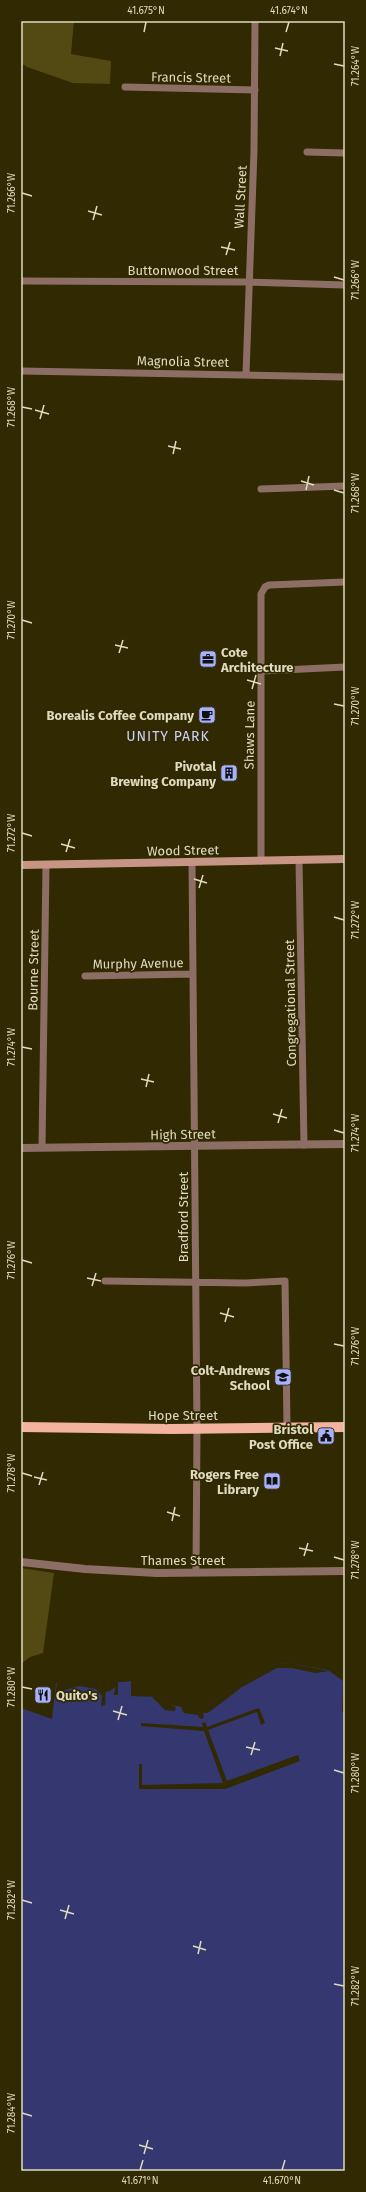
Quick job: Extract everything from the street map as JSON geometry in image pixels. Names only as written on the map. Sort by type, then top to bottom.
[{"type":"main road","name":"Wood Street","points":[[21,865],[345,860]]},
{"type":"main road","name":"Hope Street","points":[[21,1427],[345,1427]]},
{"type":"street","name":"Wall Street","points":[[246,374],[255,90],[255,21]]},
{"type":"street","name":"Francis Street","points":[[126,87],[255,90]]},
{"type":"street","points":[[307,152],[345,153]]},
{"type":"street","name":"Buttonwood Street","points":[[21,281],[248,282],[345,285]]},
{"type":"street","name":"Magnolia Street","points":[[21,371],[345,377]]},
{"type":"street","points":[[261,489],[345,486]]},
{"type":"street","name":"Shaws Lane","points":[[261,861],[261,594],[265,587],[269,585],[345,582]]},
{"type":"street","points":[[262,671],[345,667]]},
{"type":"street","name":"Congregational Street","points":[[299,860],[304,1145]]},
{"type":"street","name":"Bradford Street","points":[[192,862],[197,1428],[196,1572]]},
{"type":"street","name":"Bourne Street","points":[[42,1148],[46,865]]},
{"type":"street","name":"Murphy Avenue","points":[[85,976],[192,974]]},
{"type":"street","name":"High Street","points":[[21,1148],[345,1144]]},
{"type":"street","points":[[105,1281],[195,1283],[284,1281],[287,1427]]},
{"type":"street","name":"Thames Street","points":[[21,1562],[123,1572],[345,1571]]},
{"type":"shaded area","points":[[21,21],[74,21],[71,54],[111,61],[110,84],[73,83],[27,67],[21,63]]},
{"type":"shaded area","points":[[21,1568],[54,1573],[43,1653],[30,1657],[21,1664]]},
{"type":"shaded area","points":[[289,1663],[328,1670],[343,1681],[342,1712],[345,1712],[345,2171],[21,2171],[21,1708],[52,1719],[56,1683],[104,1685],[104,1692],[110,1691],[118,1685],[118,1682],[131,1681],[131,1696],[158,1697],[170,1705],[190,1708],[205,1707],[273,1664]]},
{"type":"pier","points":[[289,1663],[329,1671],[315,1673],[292,1668],[277,1668],[242,1687],[212,1710],[207,1713],[203,1713],[204,1718],[200,1719],[198,1715],[184,1713],[181,1707],[205,1707],[273,1664]]},
{"type":"pier","points":[[131,1679],[131,1681],[118,1682],[118,1695],[114,1695],[116,1681]]},
{"type":"pier","points":[[77,1680],[79,1682],[106,1684],[105,1705],[101,1706],[102,1696],[96,1689],[80,1686],[56,1692],[57,1681]]},
{"type":"pier","points":[[152,1697],[158,1697],[176,1707],[175,1711],[165,1710]]},
{"type":"pier","points":[[259,1708],[265,1723],[261,1725],[257,1712],[208,1730],[227,1781],[298,1755],[300,1761],[225,1789],[139,1789],[139,1764],[142,1764],[142,1785],[223,1783],[204,1731],[141,1726],[141,1723],[203,1727],[202,1723],[205,1722],[207,1727]]},
{"type":"place","name":"Cote Architecture","points":[[208,659]]},
{"type":"place","name":"Borealis Coffee Company","points":[[207,715]]},
{"type":"place","name":"Pivotal Brewing Company","points":[[229,773]]},
{"type":"place","name":"Colt-Andrews School","points":[[283,1377]]},
{"type":"place","name":"Bristol Post Office","points":[[326,1436]]},
{"type":"place","name":"Rogers Free Library","points":[[272,1481]]},
{"type":"place","name":"Quito's","points":[[43,1695]]},
{"type":"district","name":"UNITY PARK","points":[[168,736]]}]
